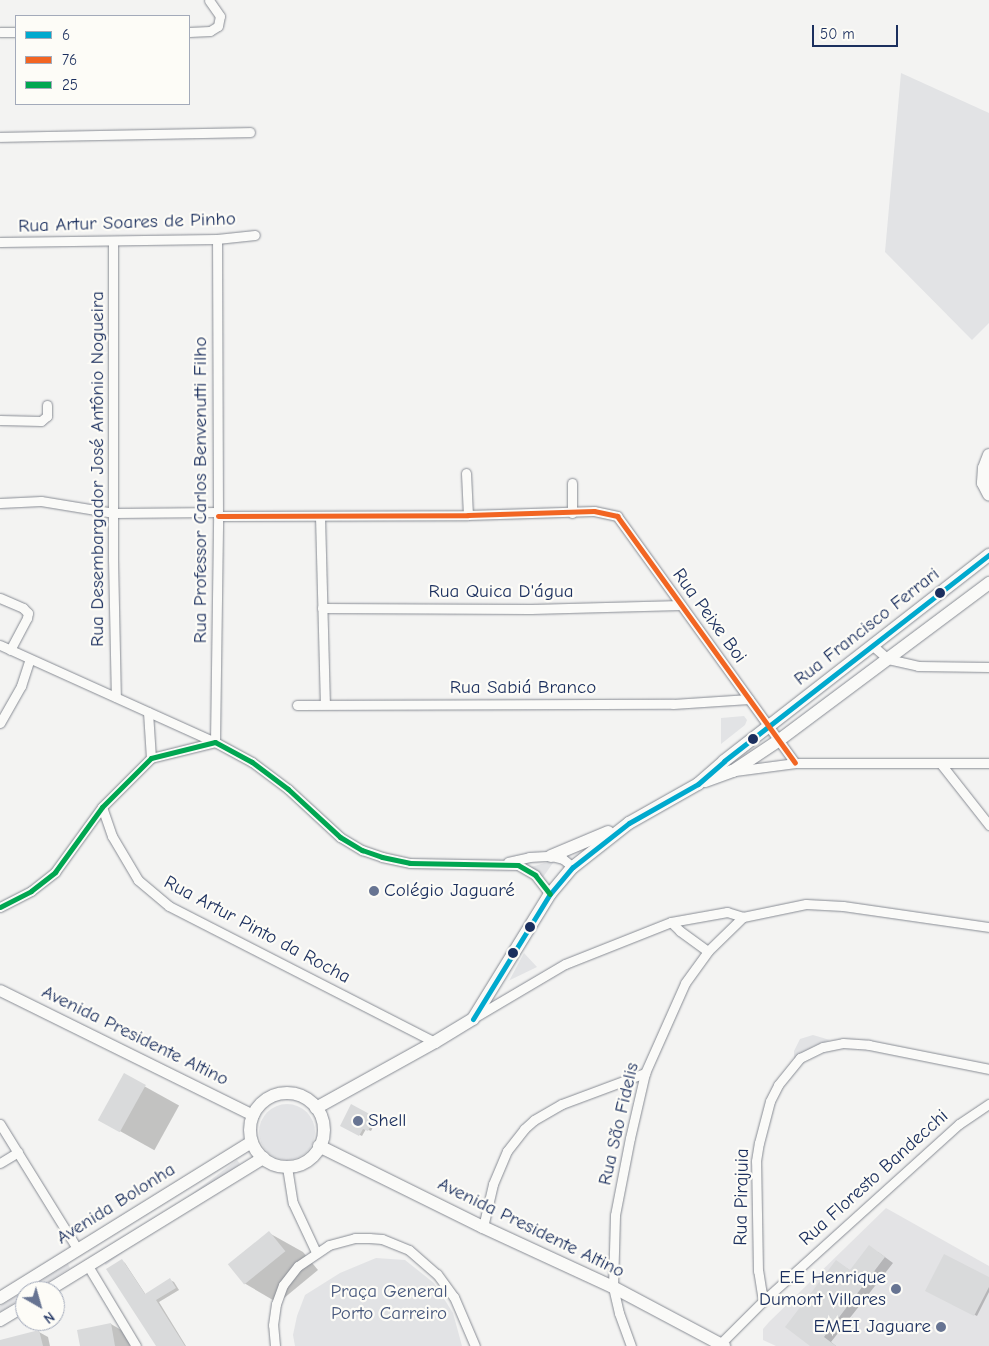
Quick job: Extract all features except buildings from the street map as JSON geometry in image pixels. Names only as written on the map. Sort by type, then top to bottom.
[{"type":"main road","points":[[989,455],[983,476],[983,483],[989,495]]},
{"type":"main road","name":"Rua Francisco Ferrari","points":[[698,784],[768,727],[989,555]]},
{"type":"main road","name":"Rua Francisco Ferrari","points":[[698,784],[733,771],[778,741],[989,583]]},
{"type":"main road","points":[[551,856],[629,823],[698,784]]},
{"type":"main road","points":[[316,1108],[473,1019],[550,894],[572,867],[629,823]]},
{"type":"main road","points":[[283,1094],[305,1098],[316,1108],[323,1127],[320,1146],[306,1161],[287,1167],[274,1165],[262,1158],[252,1142],[250,1124],[253,1115],[268,1099],[283,1094]]},
{"type":"main road","name":"Avenida Bolonha","points":[[0,1298],[252,1142]]},
{"type":"main road","name":"Avenida Presidente Altino","points":[[320,1146],[483,1227],[613,1288],[722,1345]]},
{"type":"main road","name":"Avenida Bolonha","points":[[63,1281],[262,1158]]},
{"type":"main road","points":[[0,1320],[15,1311]]},
{"type":"street","points":[[190,32],[210,31],[218,26],[220,16],[218,10],[209,0]]},
{"type":"street","points":[[0,32],[15,32]]},
{"type":"street","points":[[0,137],[250,132]]},
{"type":"street","name":"Rua Artur Soares de Pinho","points":[[0,242],[217,239],[255,235]]},
{"type":"street","name":"Rua Professor Carlos Benvenutti Filho","points":[[215,742],[218,514],[217,239]]},
{"type":"street","name":"Rua Desembargador José Antônio Nogueira","points":[[113,241],[116,697]]},
{"type":"street","points":[[0,420],[41,421],[47,416],[47,405]]},
{"type":"street","points":[[466,473],[468,515]]},
{"type":"street","points":[[0,503],[42,501],[114,513],[320,516],[572,513],[572,483]]},
{"type":"street","name":"Rua Peixe Boi","points":[[572,513],[608,513],[618,516],[795,763]]},
{"type":"street","points":[[320,516],[326,704]]},
{"type":"street","points":[[0,598],[28,612],[27,618],[10,650]]},
{"type":"street","name":"Rua Quica D'água","points":[[322,608],[531,609],[680,605]]},
{"type":"street","points":[[0,646],[215,742],[252,762],[288,789],[340,837],[362,850],[410,863],[503,863],[527,868],[550,894]]},
{"type":"street","points":[[873,646],[888,659],[918,666],[989,667]]},
{"type":"street","points":[[0,723],[21,686],[30,659]]},
{"type":"street","name":"Rua Sabiá Branco","points":[[297,705],[664,704],[749,700]]},
{"type":"street","points":[[148,712],[151,758]]},
{"type":"street","points":[[0,907],[32,892],[55,872],[102,807],[151,758],[215,742]]},
{"type":"street","points":[[733,771],[795,763],[989,763]]},
{"type":"street","points":[[941,764],[989,825]]},
{"type":"street","name":"Rua Artur Pinto da Rocha","points":[[102,807],[112,836],[138,880],[170,906],[435,1042]]},
{"type":"street","points":[[503,863],[529,857],[551,856],[563,859],[572,867]]},
{"type":"street","points":[[473,1019],[565,964],[671,922],[727,912],[743,917],[806,904],[852,907],[989,927]]},
{"type":"street","name":"Rua São Fidelis","points":[[632,1346],[619,1313],[613,1288],[615,1215],[644,1073],[685,983],[708,952],[743,917]]},
{"type":"street","points":[[671,922],[680,932],[708,952]]},
{"type":"street","name":"Avenida Presidente Altino","points":[[0,990],[253,1115]]},
{"type":"street","name":"Rua Pirajuia","points":[[763,1301],[758,1271],[757,1152],[770,1101],[778,1085],[800,1058],[824,1047],[843,1043],[869,1044],[989,1069]]},
{"type":"street","points":[[483,1227],[494,1184],[507,1151],[534,1120],[562,1104],[644,1073]]},
{"type":"street","name":"Rua Floresto Bandecchi","points":[[722,1345],[763,1301],[959,1124],[989,1104]]},
{"type":"street","points":[[0,1124],[78,1250]]},
{"type":"street","points":[[0,1163],[18,1152]]},
{"type":"street","points":[[287,1167],[293,1203],[316,1252]]},
{"type":"street","points":[[275,1346],[274,1315],[281,1290],[298,1266],[316,1252],[355,1238],[382,1239],[395,1243],[409,1250],[437,1274],[454,1297],[474,1346]]},
{"type":"street","points":[[88,1266],[136,1346]]},
{"type":"shaded area","name":"E.E Henrique Dumont Villares","points":[[886,1208],[989,1266],[989,1346],[776,1346],[763,1340],[763,1329],[769,1322]]},
{"type":"green space","points":[[901,73],[989,113],[989,323],[972,340],[885,252]]},
{"type":"green space","points":[[744,716],[747,720],[745,725],[721,744],[721,718]]},
{"type":"green space","points":[[555,860],[541,880],[531,867]]},
{"type":"green space","points":[[524,953],[537,967],[509,980]]},
{"type":"green space","points":[[813,1035],[830,1040],[814,1046],[794,1059],[794,1051],[800,1039]]},
{"type":"green space","points":[[287,1104],[298,1106],[307,1112],[313,1121],[315,1132],[313,1143],[307,1152],[298,1158],[287,1160],[276,1158],[267,1152],[261,1143],[259,1132],[261,1121],[267,1112],[276,1106]]},
{"type":"green space","points":[[237,1160],[240,1164],[106,1265],[103,1261]]},
{"type":"green space","name":"Praça General Porto Carreiro","points":[[376,1258],[405,1260],[434,1283],[453,1313],[462,1346],[295,1346],[293,1335],[297,1316],[305,1295],[340,1273]]},
{"type":"green space","points":[[68,1264],[70,1268],[50,1281],[40,1281]]},
{"type":"green space","points":[[15,1297],[15,1302],[0,1312],[0,1306]]},
{"type":"transit line","name":"76","points":[[218,516],[468,515],[594,511],[617,516],[795,763]]},
{"type":"transit line","name":"6","points":[[473,1019],[550,894],[573,867],[629,823],[698,784],[724,761],[989,555]]},
{"type":"transit line","name":"25","points":[[0,907],[31,891],[55,872],[102,807],[151,758],[215,742],[252,762],[288,789],[340,837],[362,850],[382,857],[410,863],[518,865],[535,875],[550,894]]},
{"type":"place","name":"Colégio Jaguaré","points":[[374,891]]},
{"type":"place","name":"Shell","points":[[358,1121]]},
{"type":"place","name":"E.E Henrique Dumont Villares","points":[[896,1289]]},
{"type":"place","name":"EMEI Jaguare","points":[[941,1327]]}]
